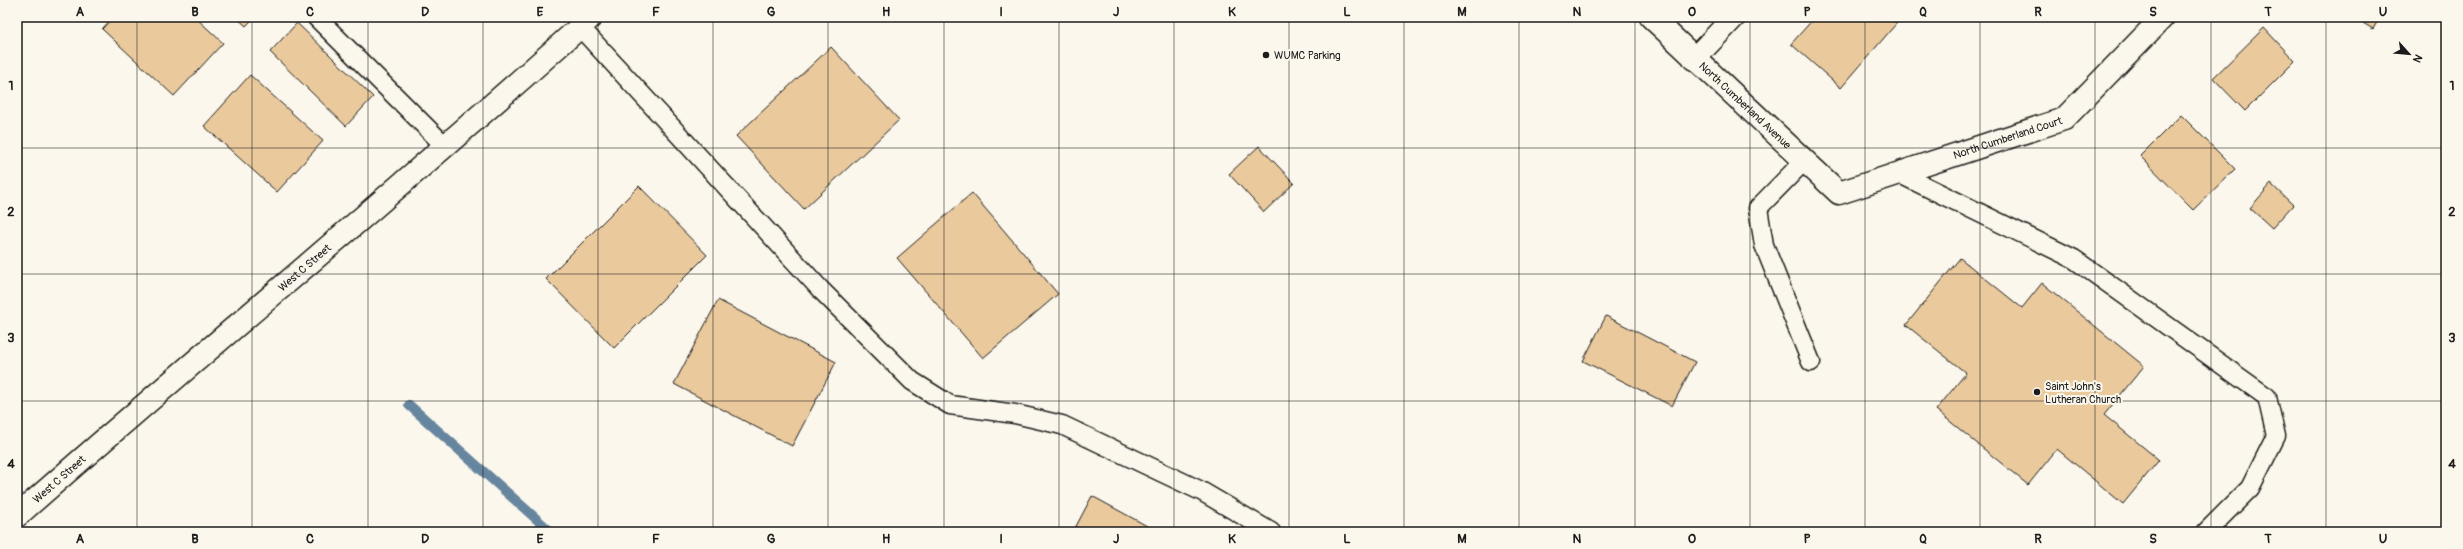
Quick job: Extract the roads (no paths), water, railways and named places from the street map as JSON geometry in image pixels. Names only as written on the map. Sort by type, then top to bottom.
[{"type":"street","name":"North Cumberland Avenue","points":[[1651,17],[1839,193]]},
{"type":"street","points":[[1694,58],[1734,17]]},
{"type":"street","name":"North Cumberland Court","points":[[1839,193],[2064,119],[2163,17]]},
{"type":"street","name":"West C Street","points":[[17,516],[586,22]]},
{"type":"lane","points":[[316,17],[445,146]]},
{"type":"lane","points":[[586,22],[821,290],[912,381],[950,405],[1015,414],[1062,425],[1201,491],[1271,532]]},
{"type":"lane","points":[[1804,161],[1758,208],[1764,245],[1811,362]]},
{"type":"lane","points":[[1898,173],[2074,259],[2266,397],[2276,436],[2250,488],[2206,532]]},
{"type":"waterway","points":[[409,405],[551,532]]},
{"type":"place","name":"WUMC Parking","points":[[1266,55]]},
{"type":"place","name":"Saint John's Lutheran Church","points":[[2037,392]]}]
